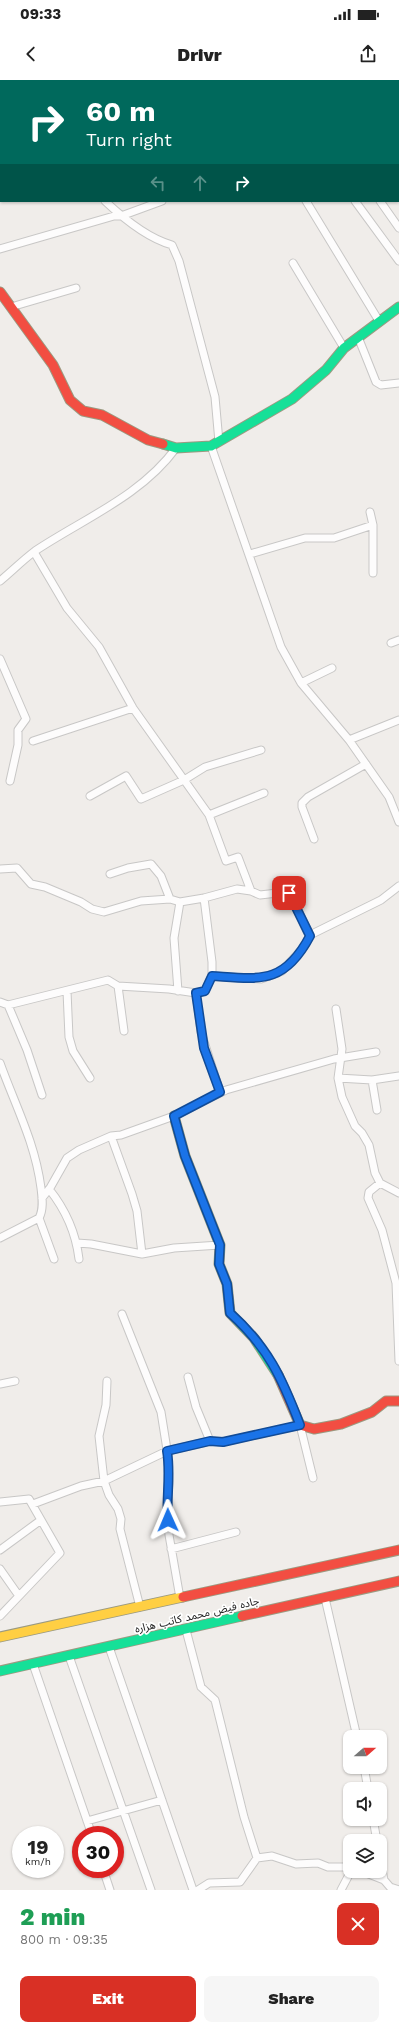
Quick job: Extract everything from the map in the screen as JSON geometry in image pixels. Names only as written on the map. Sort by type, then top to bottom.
[{"type":"street","points":[[106,202],[121,216],[172,246],[179,261],[215,396],[219,442]]},
{"type":"street","points":[[0,249],[114,216],[121,216],[159,202]]},
{"type":"street","points":[[307,202],[379,321]]},
{"type":"street","points":[[356,202],[399,262]]},
{"type":"street","points":[[381,202],[399,228]]},
{"type":"street","points":[[294,263],[344,348]]},
{"type":"street","points":[[11,307],[76,288]]},
{"type":"street","points":[[0,292],[53,365],[70,400],[83,412],[102,415],[148,440],[176,448],[211,446],[292,399],[326,370],[344,348],[399,307]]},
{"type":"street","points":[[358,337],[376,382],[381,385],[399,383]]},
{"type":"street","points":[[211,446],[250,554],[281,647],[301,683],[349,740],[389,797],[399,822]]},
{"type":"street","points":[[0,581],[34,552],[102,512],[151,476],[166,462],[176,448]]},
{"type":"street","points":[[370,512],[373,525],[373,573]]},
{"type":"street","points":[[250,554],[305,538],[334,538],[373,525]]},
{"type":"street","points":[[34,552],[67,608],[99,647],[133,708],[209,815],[226,861],[238,857],[251,891]]},
{"type":"street","points":[[391,643],[399,640]]},
{"type":"street","points":[[0,659],[25,717],[18,730],[18,745],[10,781]]},
{"type":"street","points":[[301,683],[332,668]]},
{"type":"street","points":[[33,741],[133,708]]},
{"type":"street","points":[[349,740],[399,720]]},
{"type":"street","points":[[90,796],[125,776],[140,799],[184,780],[205,767],[261,750]]},
{"type":"street","points":[[314,839],[302,807],[302,803],[308,797],[366,764]]},
{"type":"street","points":[[209,815],[264,793]]},
{"type":"street","points":[[110,874],[128,868],[151,864],[161,876],[170,898]]},
{"type":"street","points":[[0,868],[18,868],[31,884],[46,887],[81,902],[92,909],[104,912],[141,902],[170,898],[180,902],[204,898],[237,889],[251,891],[260,895],[289,893],[310,936]]},
{"type":"street","points":[[212,976],[261,978],[282,971],[304,947],[310,936],[381,900],[398,888]]},
{"type":"street","points":[[0,1002],[8,1005],[108,980],[118,986],[196,993],[205,991],[212,976],[208,920],[204,898]]},
{"type":"street","points":[[178,991],[174,938],[180,902]]},
{"type":"street","points":[[118,986],[124,1031]]},
{"type":"street","points":[[67,991],[69,1037],[73,1051],[90,1078]]},
{"type":"street","points":[[196,993],[204,1048],[220,1092]]},
{"type":"street","points":[[8,1005],[27,1050],[42,1095]]},
{"type":"street","points":[[336,1009],[342,1050],[338,1078],[349,1113],[369,1145],[375,1173],[380,1183],[399,1193]]},
{"type":"street","points":[[42,1198],[67,1158],[79,1150],[111,1136],[121,1135],[174,1116],[220,1092],[341,1058],[376,1052]]},
{"type":"street","points":[[0,1065],[34,1148],[42,1198],[38,1218],[54,1259]]},
{"type":"street","points":[[338,1078],[372,1080],[399,1076]]},
{"type":"street","points":[[372,1080],[377,1110]]},
{"type":"street","points":[[174,1116],[185,1156],[220,1245],[219,1264],[227,1284],[230,1313],[253,1335],[269,1355],[300,1425],[313,1478]]},
{"type":"street","points":[[111,1136],[134,1200],[142,1254]]},
{"type":"street","points":[[380,1183],[369,1192],[368,1198],[382,1230],[396,1283],[399,1362]]},
{"type":"street","points":[[49,1189],[59,1202],[77,1243],[79,1259]]},
{"type":"street","points":[[0,1238],[38,1218]]},
{"type":"street","points":[[77,1243],[91,1244],[142,1254],[174,1248],[220,1245]]},
{"type":"street","points":[[122,1314],[161,1412],[167,1451],[169,1484],[167,1505],[171,1548],[180,1598]]},
{"type":"street","points":[[188,1377],[196,1407],[210,1441]]},
{"type":"street","points":[[0,1384],[15,1381]]},
{"type":"street","points":[[107,1381],[106,1405],[99,1436],[104,1481],[121,1519],[120,1529],[140,1607]]},
{"type":"street","points":[[33,1504],[81,1486],[104,1481],[167,1451],[210,1441],[223,1442],[300,1425],[314,1429],[341,1424],[372,1412],[386,1401],[399,1401]]},
{"type":"street","points":[[0,1502],[29,1499],[60,1553],[0,1616]]},
{"type":"street","points":[[0,1550],[41,1520]]},
{"type":"street","points":[[171,1548],[236,1532]]},
{"type":"street","points":[[0,1637],[399,1550]]},
{"type":"street","points":[[0,1569],[19,1596]]},
{"type":"street","name":"جاده فیض محمد کاتب هزاره","points":[[0,1671],[399,1581]]},
{"type":"street","points":[[325,1598],[355,1730]]},
{"type":"street","points":[[186,1630],[201,1687],[215,1700],[244,1817],[257,1858]]},
{"type":"street","points":[[109,1647],[194,1890]]},
{"type":"street","points":[[69,1656],[151,1890]]},
{"type":"street","points":[[33,1664],[89,1826]]},
{"type":"street","points":[[87,1821],[162,1800]]},
{"type":"street","points":[[198,1890],[240,1882],[257,1858],[272,1856],[296,1864],[318,1863],[328,1867],[343,1867]]},
{"type":"street","points":[[106,1878],[110,1890]]},
{"type":"street","points":[[341,1890],[347,1878]]},
{"type":"street","points":[[379,1878],[384,1880],[390,1888],[399,1890]]},
{"type":"traffic: fast","points":[[163,444],[176,448],[211,446],[292,399],[326,370],[344,348],[399,307]]},
{"type":"traffic: fast","points":[[174,1116],[185,1156],[220,1245],[219,1264],[227,1284],[230,1313],[254,1338],[278,1375]]},
{"type":"traffic: fast","points":[[0,1671],[242,1616]]},
{"type":"traffic: slow","points":[[0,1637],[183,1597]]},
{"type":"traffic: jam","points":[[0,292],[53,365],[70,400],[83,411],[102,415],[148,440],[163,444]]},
{"type":"traffic: jam","points":[[278,1375],[300,1425],[314,1429],[341,1424],[372,1412],[386,1401],[399,1401]]},
{"type":"traffic: jam","points":[[183,1597],[399,1550]]},
{"type":"traffic: jam","points":[[242,1616],[399,1581]]},
{"type":"route","points":[[168,1520],[167,1505],[169,1484],[167,1451],[210,1441],[223,1442],[300,1425],[279,1374],[269,1355],[245,1326],[230,1313],[227,1284],[219,1264],[220,1245],[215,1229],[185,1156],[174,1116],[220,1092],[204,1048],[196,993],[205,991],[212,976],[261,978],[282,971],[304,947],[310,936],[289,893]]}]
